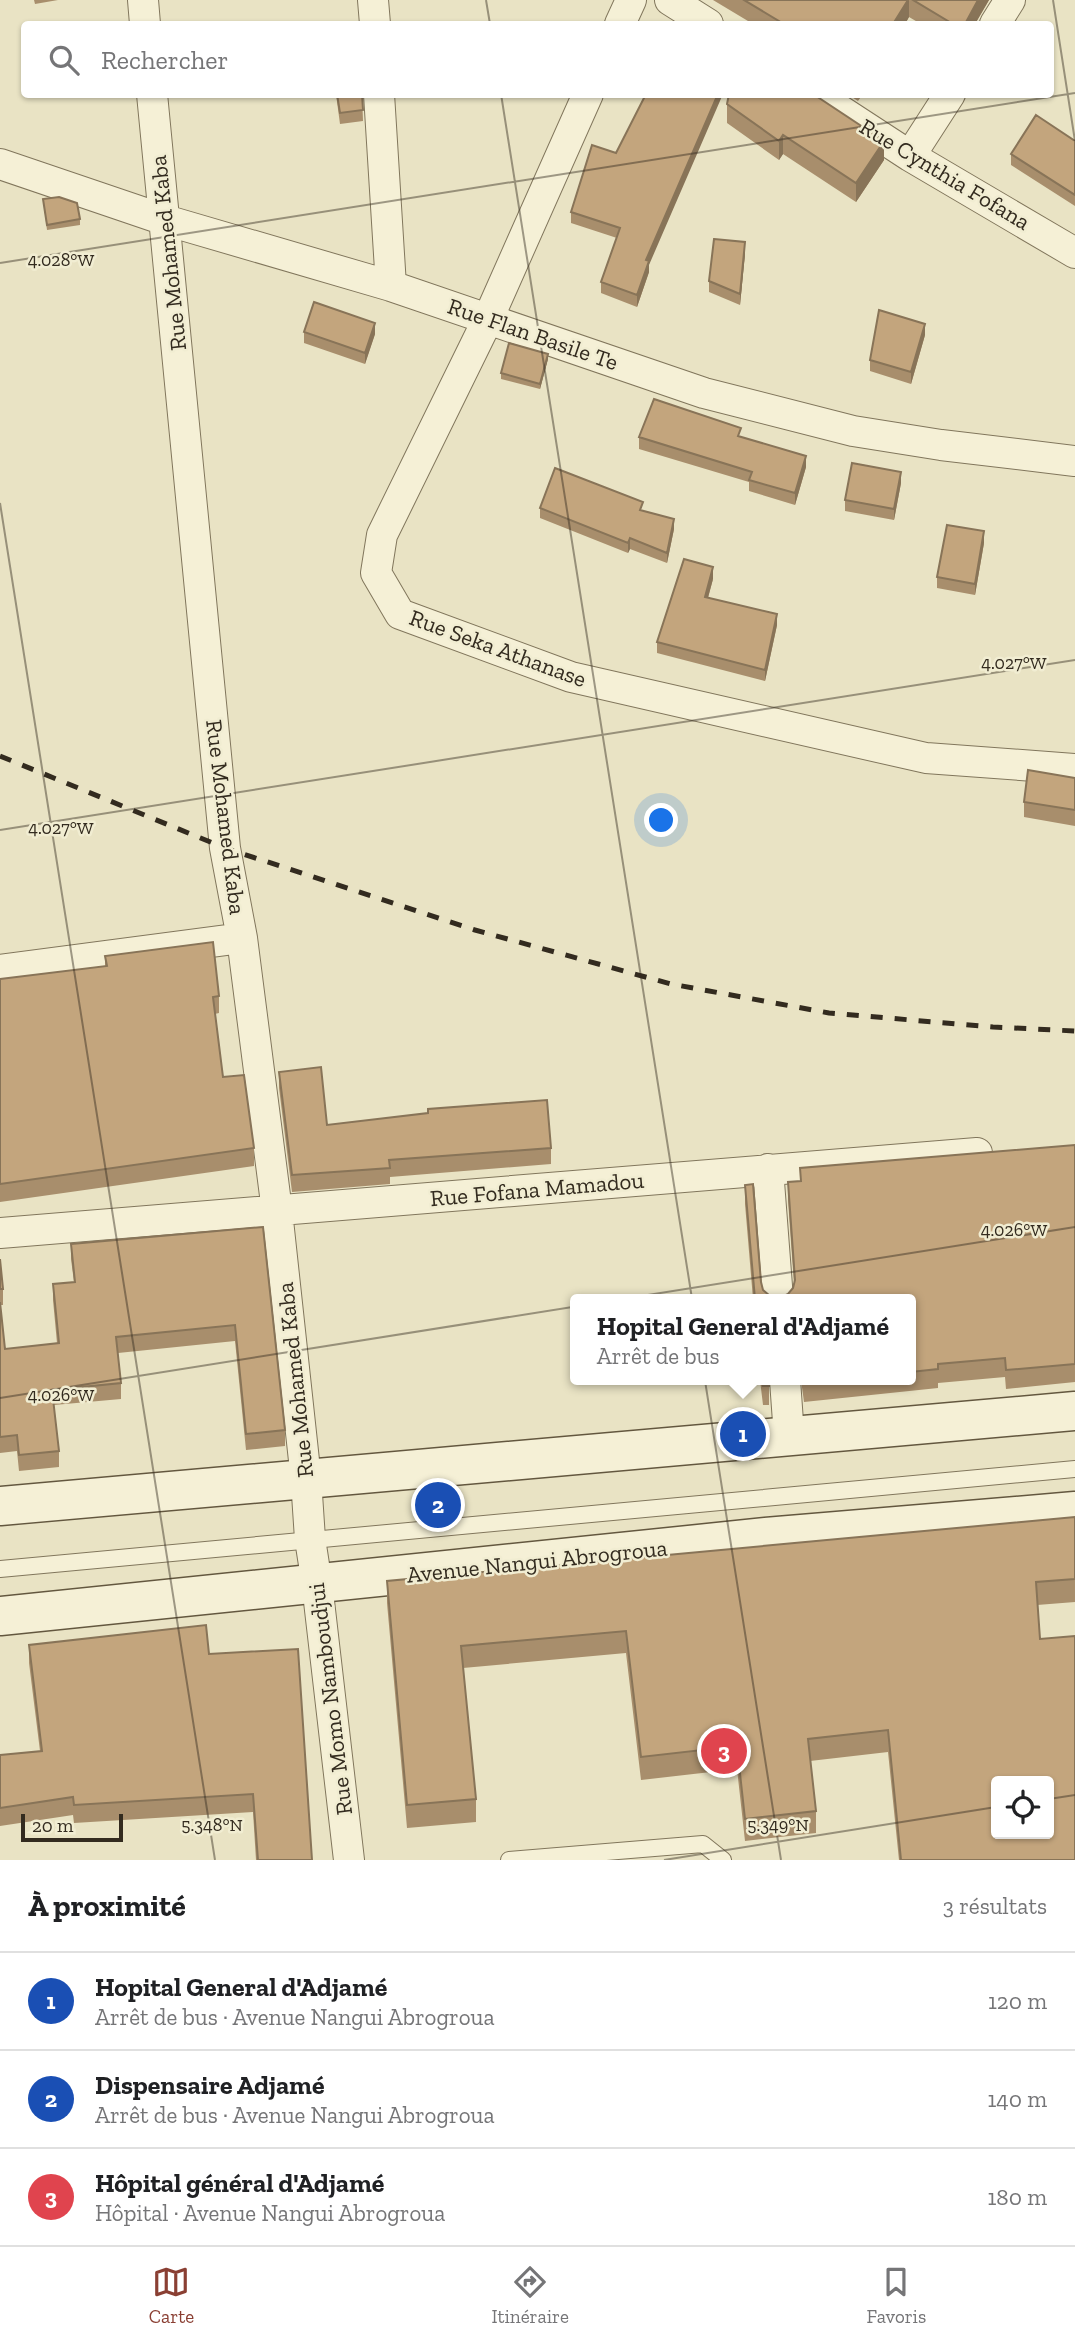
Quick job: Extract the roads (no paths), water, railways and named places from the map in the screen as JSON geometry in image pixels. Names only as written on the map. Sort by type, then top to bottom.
[{"type":"street","points":[[143,0],[145,21]]},
{"type":"street","points":[[373,0],[375,21]]},
{"type":"street","points":[[621,21],[631,0]]},
{"type":"street","points":[[670,0],[703,21]]},
{"type":"street","points":[[997,21],[1010,0]]},
{"type":"street","name":"Rue Mohamed Kaba","points":[[152,98],[225,848],[242,938],[277,1211],[310,1539]]},
{"type":"street","points":[[379,98],[391,286]]},
{"type":"street","name":"Rue Seka Athanase","points":[[587,98],[488,319],[382,535],[376,573],[400,614],[571,677],[710,710],[926,758],[1075,769]]},
{"type":"street","name":"Rue Cynthia Fofana","points":[[822,98],[910,156],[1075,253]]},
{"type":"street","points":[[910,156],[947,98]]},
{"type":"street","name":"Rue Flan Basile Te","points":[[0,164],[165,220],[391,286],[704,393],[853,431],[1075,461]]},
{"type":"street","points":[[0,970],[242,938]]},
{"type":"street","name":"Rue Fofana Mamadou","points":[[0,1233],[1001,1151]]},
{"type":"street","points":[[768,1169],[778,1294]]},
{"type":"street","points":[[785,1385],[789,1436]]},
{"type":"street","points":[[0,1506],[1075,1411]]},
{"type":"street","name":"Avenue Nangui Abrogroua","points":[[0,1616],[766,1537],[1075,1511]]},
{"type":"street","name":"Rue Momo Namboudjui","points":[[310,1539],[349,1860]]},
{"type":"lane","name":"Avenue Nangui Abrogroua","points":[[0,1569],[1075,1469]]},
{"type":"lane","points":[[509,1860],[703,1844],[723,1860]]},
{"type":"railway","points":[[0,756],[225,848],[475,930],[671,984],[829,1013],[1075,1031]]},
{"type":"place","name":"Hopital General d'Adjamé","points":[[743,1434]]},
{"type":"place","name":"Dispensaire Adjamé","points":[[438,1505]]},
{"type":"place","name":"Hôpital général d'Adjamé","points":[[724,1751]]}]
